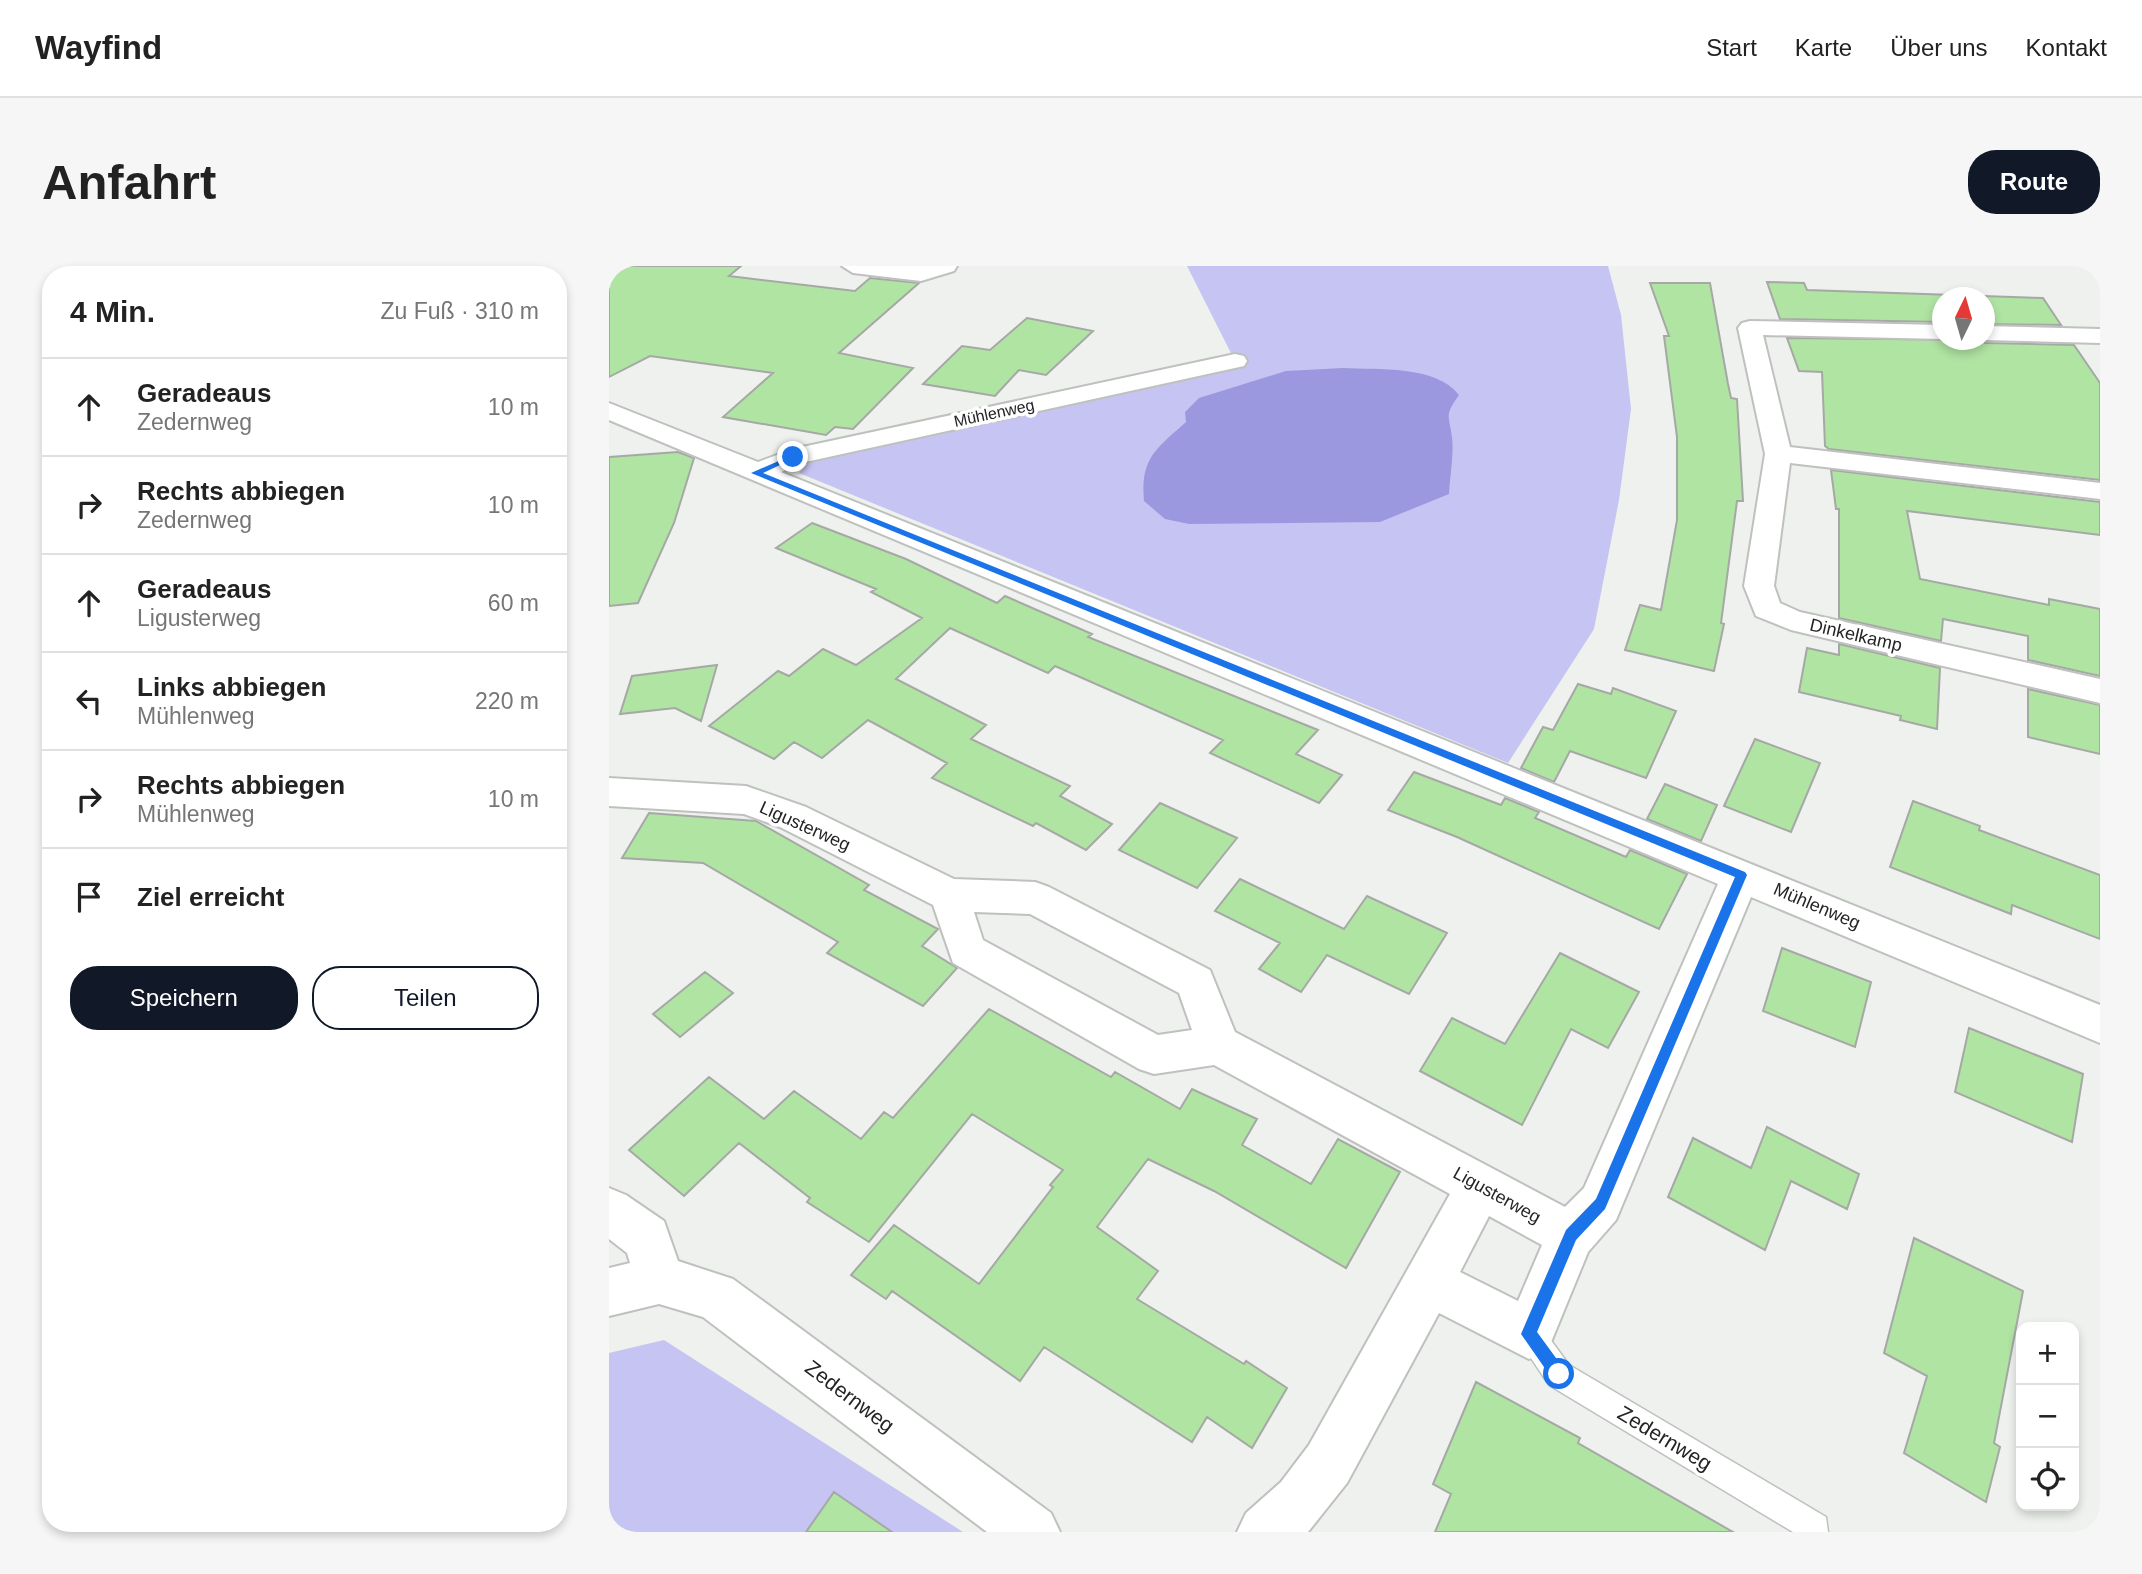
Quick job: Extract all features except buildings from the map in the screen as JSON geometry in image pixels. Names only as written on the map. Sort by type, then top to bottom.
[{"type":"street","points":[[853,266],[921,274],[947,266]]},
{"type":"street","name":"Dinkelkamp","points":[[1932,332],[1749,328],[1778,454],[1759,586],[1767,609],[1791,620],[2100,691]]},
{"type":"street","points":[[1995,333],[2100,336]]},
{"type":"street","name":"Mühlenweg","points":[[755,473],[793,457],[1235,361]]},
{"type":"street","name":"Mühlenweg","points":[[611,414],[2100,1024]]},
{"type":"street","points":[[1778,454],[2100,491]]},
{"type":"street","name":"Ligusterweg","points":[[609,792],[746,800],[793,817],[949,895],[1035,898],[1196,982],[1218,1045],[1571,1235]]},
{"type":"street","points":[[1529,1334],[1571,1235],[1600,1204],[1741,875]]},
{"type":"street","points":[[949,895],[967,951],[1002,971],[1154,1055],[1218,1045]]},
{"type":"street","points":[[1265,1532],[1279,1522],[1321,1475],[1430,1282],[1480,1185]]},
{"type":"street","points":[[609,1211],[647,1238],[659,1280]]},
{"type":"street","name":"Zedernweg","points":[[609,1292],[659,1280],[716,1296],[1032,1532]]},
{"type":"street","name":"Zedernweg","points":[[1430,1282],[1529,1334]]},
{"type":"lane","name":"Zedernweg","points":[[1529,1334],[1559,1374],[1815,1528]]},
{"type":"shaded area","points":[[1187,266],[1608,266],[1621,315],[1631,409],[1619,500],[1594,629],[1508,763],[799,473],[807,464],[833,455],[1237,365]]},
{"type":"shaded area","points":[[1343,368],[1421,374],[1449,385],[1459,395],[1449,416],[1453,451],[1449,494],[1380,522],[1189,524],[1165,519],[1144,501],[1145,474],[1152,456],[1186,422],[1185,412],[1199,398],[1286,371]]},
{"type":"shaded area","points":[[664,1340],[963,1532],[609,1532],[609,1353]]},
{"type":"route","points":[[793,457],[755,473],[1741,875],[1600,1204],[1571,1235],[1529,1334],[1559,1374]]}]
